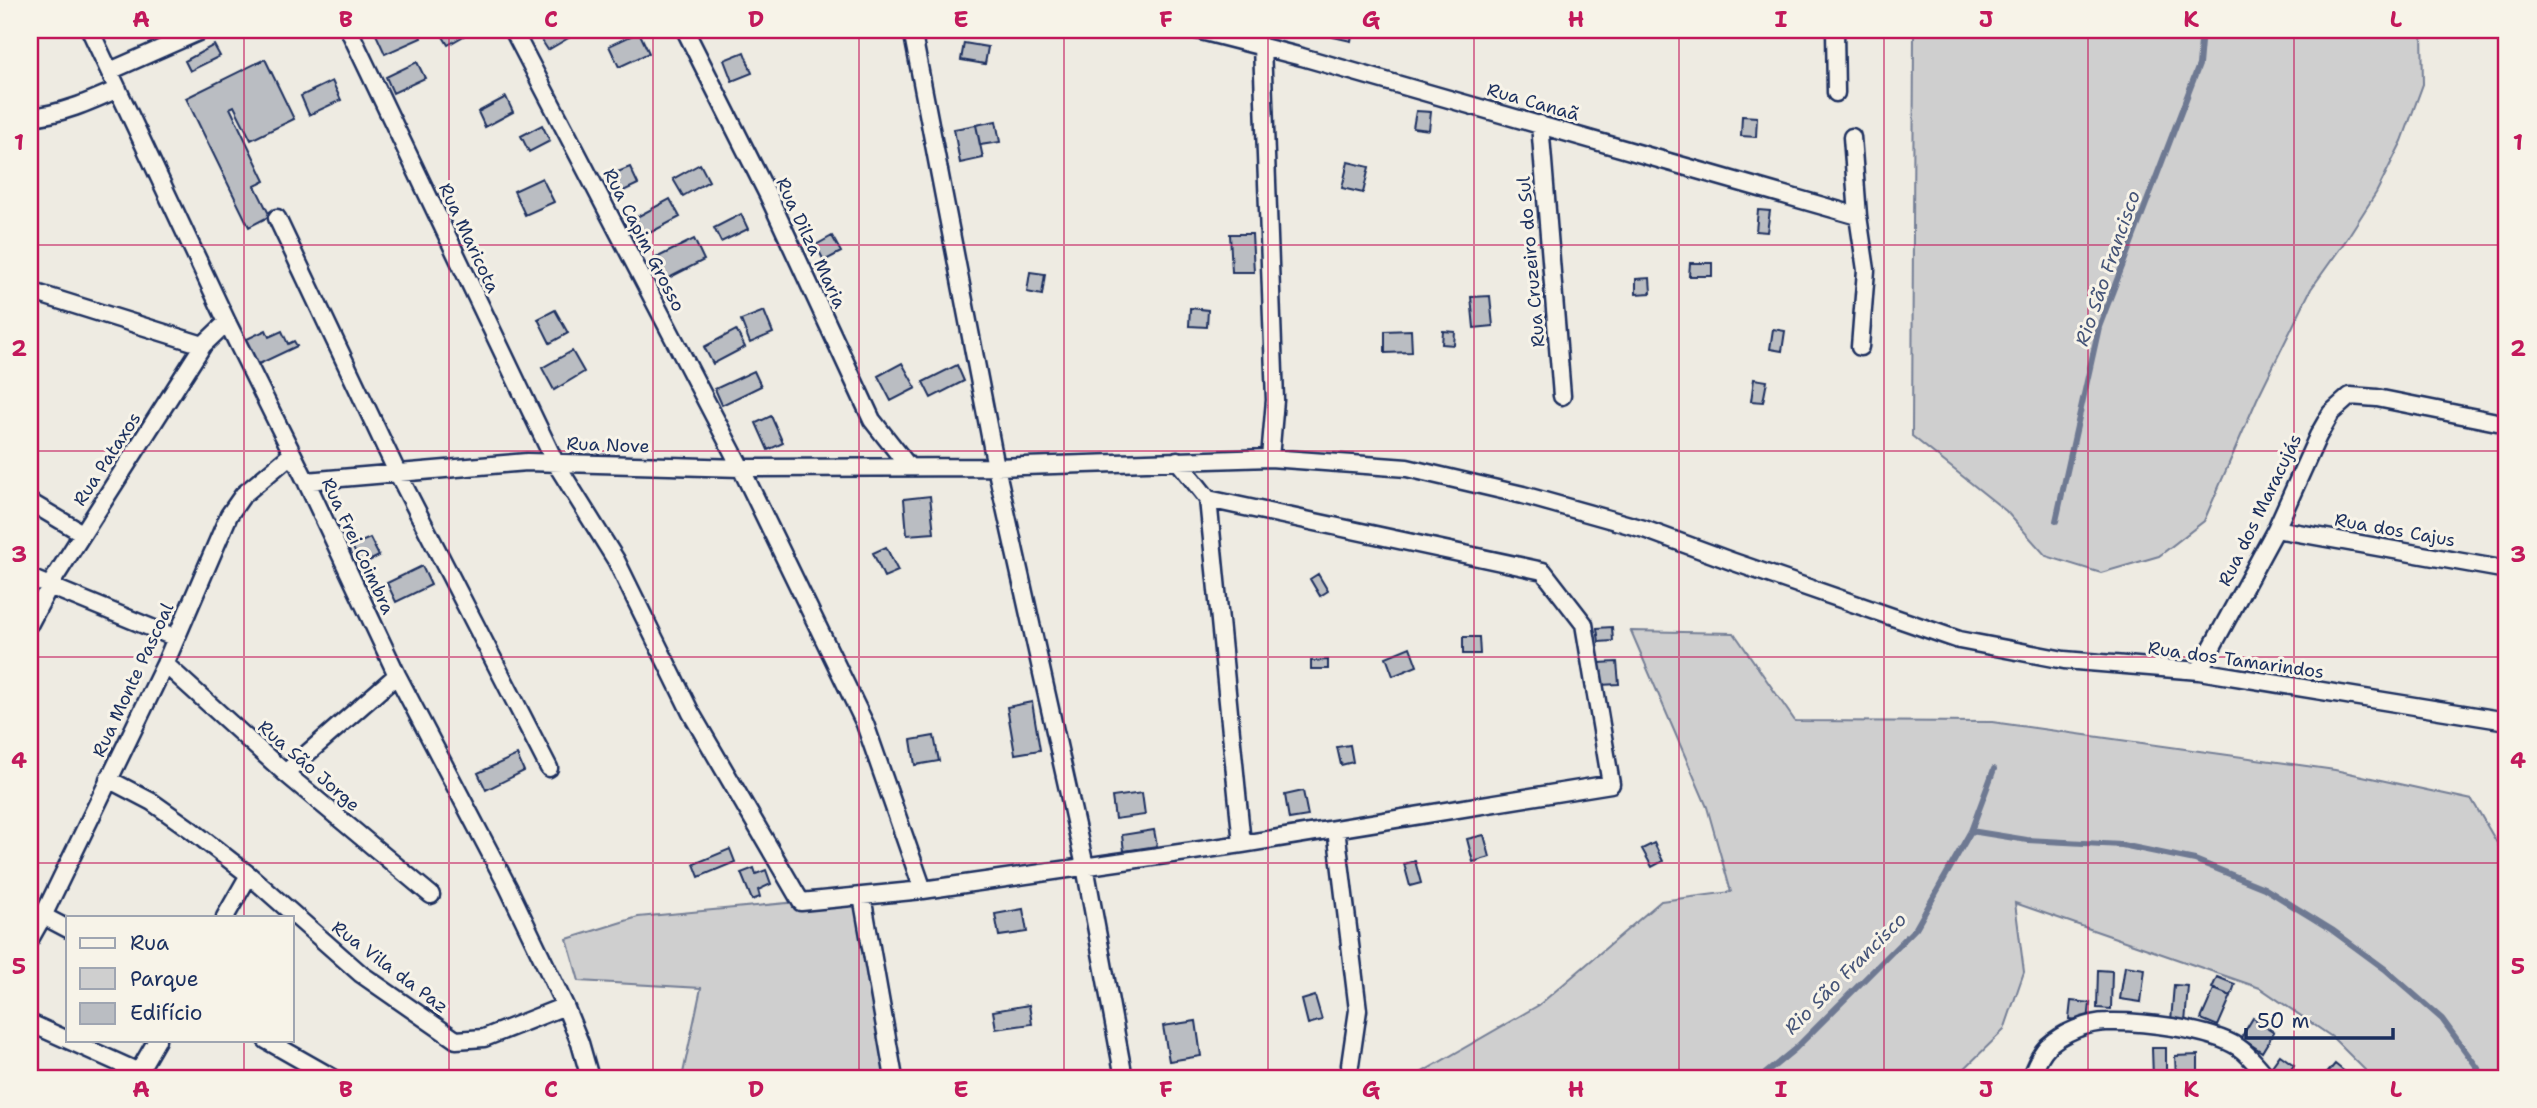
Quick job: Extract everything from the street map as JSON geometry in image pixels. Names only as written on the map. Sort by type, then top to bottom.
[{"type":"street","name":"Rua Frei Coimbra","points":[[90,30],[397,675],[508,887],[565,1006],[590,1078]]},
{"type":"street","points":[[110,71],[204,30]]},
{"type":"street","name":"Rua Maricota","points":[[349,30],[555,462],[616,560],[691,713],[801,902],[862,896]]},
{"type":"street","name":"Rua Capim Grosso","points":[[513,30],[741,468],[865,724],[923,890]]},
{"type":"street","name":"Rua Dilza Maria","points":[[685,30],[768,195],[872,420],[909,467]]},
{"type":"street","points":[[912,30],[996,467],[1084,866],[1124,1078]]},
{"type":"street","name":"Rua Canaã","points":[[1197,30],[1540,124],[1858,216]]},
{"type":"street","points":[[1835,30],[1836,93]]},
{"type":"street","points":[[1262,46],[1275,400],[1270,458]]},
{"type":"street","points":[[30,117],[78,107],[118,89]]},
{"type":"street","name":"Rua Cruzeiro do Sul","points":[[1540,124],[1562,396]]},
{"type":"street","points":[[1852,137],[1858,216],[1866,270],[1860,347]]},
{"type":"street","points":[[277,218],[397,472],[549,768]]},
{"type":"street","points":[[30,291],[203,345]]},
{"type":"street","name":"Rua Pataxos","points":[[30,623],[82,533],[203,345],[227,322]]},
{"type":"street","name":"Rua dos Maracujás","points":[[2199,671],[2276,528],[2318,436],[2331,413],[2350,396],[2377,398],[2507,424]]},
{"type":"street","name":"Rua Monte Pascoal","points":[[30,939],[36,912],[108,779],[165,664],[235,506],[243,495],[292,454]]},
{"type":"street","name":"Rua Nove","points":[[306,481],[527,462],[741,468],[996,467],[1270,458]]},
{"type":"street","name":"Rua dos Tamarindos","points":[[1270,458],[1407,468],[1523,495],[1644,528],[1959,640],[2064,660],[2199,671],[2507,721]]},
{"type":"street","points":[[1177,460],[1208,499],[1242,844]]},
{"type":"street","points":[[894,1078],[862,896],[923,890],[1242,844],[1611,784],[1584,624],[1543,571],[1208,499]]},
{"type":"street","points":[[30,502],[82,533]]},
{"type":"street","name":"Rua dos Cajus","points":[[2276,528],[2507,570]]},
{"type":"street","points":[[30,578],[176,638]]},
{"type":"street","name":"Rua São Jorge","points":[[165,664],[285,773],[431,895]]},
{"type":"street","points":[[285,773],[397,675]]},
{"type":"street","name":"Rua Vila da Paz","points":[[108,779],[152,802],[249,875],[361,974],[457,1040],[484,1038],[565,1006]]},
{"type":"street","points":[[1336,829],[1358,1010],[1350,1065]]},
{"type":"street","points":[[226,916],[249,875]]},
{"type":"street","points":[[36,912],[66,928]]},
{"type":"street","points":[[2030,1078],[2039,1058],[2049,1045],[2077,1029],[2105,1022],[2165,1027],[2211,1035],[2239,1048],[2268,1078]]},
{"type":"street","points":[[30,1023],[66,1040]]},
{"type":"street","points":[[69,1042],[137,1075],[156,1042]]},
{"type":"street","points":[[270,1042],[333,1078]]},
{"type":"green space","points":[[1914,30],[2422,30],[2423,84],[2402,141],[2376,193],[2311,289],[2257,399],[2204,521],[2159,556],[2101,573],[2046,556],[2006,511],[1912,436]]},
{"type":"green space","points":[[1631,631],[1734,633],[1795,721],[1992,722],[2335,770],[2472,800],[2507,860],[2507,1078],[2373,1078],[2332,1037],[2260,988],[2015,903],[2024,972],[2004,1030],[1955,1078],[1412,1078],[1539,1005],[1661,901],[1731,892],[1707,807]]},
{"type":"green space","points":[[862,896],[894,1078],[682,1078],[701,988],[579,981],[567,939],[638,917]]},
{"type":"building","points":[[374,30],[418,30],[421,38],[385,54]]},
{"type":"building","points":[[439,30],[474,30],[448,45]]},
{"type":"building","points":[[543,30],[582,30],[548,50],[537,33]]},
{"type":"building","points":[[1334,30],[1353,30],[1351,41],[1333,37]]},
{"type":"building","points":[[639,32],[649,53],[619,67],[609,46]]},
{"type":"building","points":[[964,43],[988,47],[985,64],[961,60]]},
{"type":"building","points":[[214,45],[220,56],[190,71],[185,61]]},
{"type":"building","points":[[744,52],[752,73],[732,81],[724,60]]},
{"type":"building","points":[[265,59],[294,119],[251,140],[234,106],[230,108],[265,181],[255,186],[270,216],[249,227],[186,98]]},
{"type":"building","points":[[417,62],[425,78],[393,93],[386,77]]},
{"type":"building","points":[[332,81],[341,100],[309,115],[301,96]]},
{"type":"building","points":[[506,97],[513,112],[485,127],[478,112]]},
{"type":"building","points":[[1416,111],[1431,112],[1429,130],[1413,128]]},
{"type":"building","points":[[1742,116],[1757,117],[1756,137],[1741,136]]},
{"type":"building","points":[[996,121],[1000,142],[980,145],[976,125]]},
{"type":"building","points":[[542,125],[550,141],[529,152],[521,136]]},
{"type":"building","points":[[976,125],[983,158],[960,163],[954,129]]},
{"type":"building","points":[[1348,162],[1369,167],[1363,193],[1342,188]]},
{"type":"building","points":[[700,164],[709,181],[683,196],[673,179]]},
{"type":"building","points":[[630,167],[638,184],[613,196],[605,177]]},
{"type":"building","points":[[542,178],[554,202],[525,215],[514,191]]},
{"type":"building","points":[[670,199],[680,217],[644,236],[635,218]]},
{"type":"building","points":[[1758,210],[1770,211],[1767,232],[1756,231]]},
{"type":"building","points":[[741,214],[748,229],[721,242],[714,228]]},
{"type":"building","points":[[1230,234],[1252,234],[1254,272],[1232,272]]},
{"type":"building","points":[[832,236],[841,252],[824,261],[816,245]]},
{"type":"building","points":[[694,239],[704,260],[661,282],[650,261]]},
{"type":"building","points":[[1690,263],[1712,263],[1712,276],[1689,276]]},
{"type":"building","points":[[1030,272],[1045,274],[1042,295],[1027,292]]},
{"type":"building","points":[[1650,278],[1651,293],[1636,294],[1636,279]]},
{"type":"building","points":[[1490,296],[1493,326],[1474,328],[1471,297]]},
{"type":"building","points":[[1190,308],[1208,310],[1207,327],[1189,326]]},
{"type":"building","points":[[555,310],[568,333],[550,343],[538,319]]},
{"type":"building","points":[[764,311],[773,333],[750,343],[741,320]]},
{"type":"building","points":[[1773,329],[1785,331],[1782,351],[1770,349]]},
{"type":"building","points":[[266,330],[269,337],[282,331],[288,344],[294,341],[297,346],[257,365],[245,340]]},
{"type":"building","points":[[736,330],[745,347],[713,364],[704,347]]},
{"type":"building","points":[[1411,330],[1412,352],[1385,353],[1385,331]]},
{"type":"building","points":[[1443,331],[1455,332],[1454,345],[1442,344]]},
{"type":"building","points":[[572,351],[584,372],[554,390],[542,368]]},
{"type":"building","points":[[902,363],[916,388],[891,401],[878,376]]},
{"type":"building","points":[[957,365],[964,381],[931,398],[923,382]]},
{"type":"building","points":[[754,371],[761,386],[722,405],[715,389]]},
{"type":"building","points":[[1754,379],[1767,381],[1763,402],[1751,401]]},
{"type":"building","points":[[771,416],[783,443],[768,450],[756,423]]},
{"type":"building","points":[[930,496],[934,533],[907,535],[904,499]]},
{"type":"building","points":[[370,538],[379,556],[361,565],[352,546]]},
{"type":"building","points":[[886,547],[898,571],[884,577],[873,553]]},
{"type":"building","points":[[422,566],[431,585],[396,602],[387,583]]},
{"type":"building","points":[[1318,574],[1328,591],[1320,596],[1310,579]]},
{"type":"building","points":[[1612,627],[1613,641],[1599,642],[1597,628]]},
{"type":"building","points":[[1463,637],[1479,637],[1480,654],[1463,654]]},
{"type":"building","points":[[1410,647],[1417,666],[1393,676],[1386,657]]},
{"type":"building","points":[[1328,660],[1328,669],[1311,669],[1311,661]]},
{"type":"building","points":[[1617,662],[1619,684],[1600,685],[1598,663]]},
{"type":"building","points":[[1032,702],[1040,750],[1015,754],[1007,707]]},
{"type":"building","points":[[934,736],[939,761],[915,765],[911,740]]},
{"type":"building","points":[[1350,745],[1353,762],[1341,765],[1337,747]]},
{"type":"building","points":[[517,755],[524,771],[486,790],[478,773]]},
{"type":"building","points":[[1303,791],[1308,816],[1289,819],[1285,795]]},
{"type":"building","points":[[1142,793],[1145,815],[1115,819],[1112,797]]},
{"type":"building","points":[[1154,830],[1157,846],[1124,851],[1122,835]]},
{"type":"building","points":[[1484,835],[1490,857],[1473,862],[1467,839]]},
{"type":"building","points":[[1654,843],[1663,861],[1652,867],[1642,849]]},
{"type":"building","points":[[730,849],[735,862],[699,877],[694,864]]},
{"type":"building","points":[[1415,861],[1421,883],[1410,886],[1404,864]]},
{"type":"building","points":[[754,868],[756,874],[766,870],[771,884],[758,890],[760,897],[752,900],[741,873]]},
{"type":"building","points":[[1023,909],[1027,932],[999,936],[995,914]]},
{"type":"building","points":[[2125,966],[2145,969],[2141,1002],[2120,999]]},
{"type":"building","points":[[2098,970],[2112,971],[2111,1009],[2097,1008]]},
{"type":"building","points":[[2217,977],[2235,984],[2231,996],[2212,988]]},
{"type":"building","points":[[2174,985],[2188,986],[2185,1023],[2171,1021]]},
{"type":"building","points":[[2214,989],[2231,996],[2218,1026],[2201,1019]]},
{"type":"building","points":[[1315,996],[1322,1020],[1308,1024],[1302,1000]]},
{"type":"building","points":[[2071,1001],[2090,1003],[2088,1021],[2069,1019]]},
{"type":"building","points":[[1029,1005],[1032,1024],[996,1029],[993,1011]]},
{"type":"building","points":[[2253,1018],[2274,1032],[2262,1052],[2241,1038]]},
{"type":"building","points":[[1196,1021],[1201,1056],[1169,1061],[1163,1026]]},
{"type":"building","points":[[2152,1048],[2166,1048],[2166,1078],[2153,1078]]},
{"type":"building","points":[[2198,1055],[2198,1078],[2176,1078],[2175,1056]]},
{"type":"building","points":[[2280,1055],[2294,1065],[2285,1078],[2270,1069]]},
{"type":"building","points":[[2335,1064],[2351,1077],[2323,1078]]},
{"type":"waterway","name":"Rio São Francisco","points":[[2056,521],[2099,327],[2199,65],[2202,30]]},
{"type":"waterway","name":"Rio São Francisco","points":[[1760,1078],[1795,1049],[1916,928],[1971,831],[1994,769]]},
{"type":"waterway","points":[[1971,831],[2027,840],[2122,845],[2195,860],[2264,888],[2332,930],[2385,969],[2442,1019],[2485,1078]]}]
